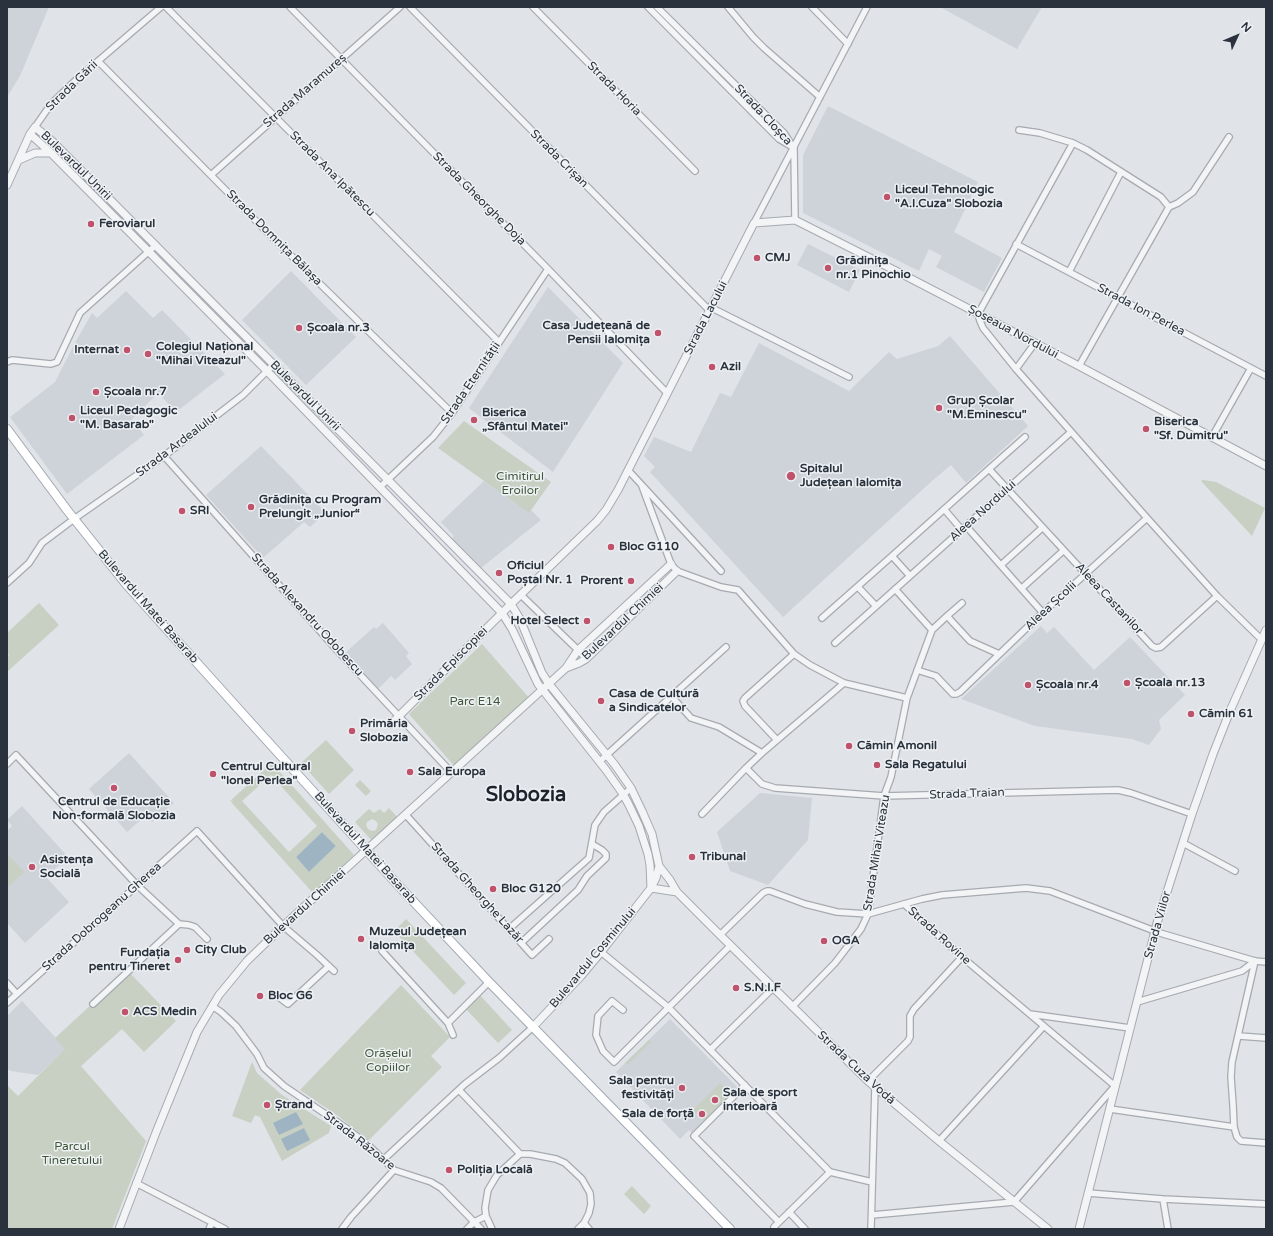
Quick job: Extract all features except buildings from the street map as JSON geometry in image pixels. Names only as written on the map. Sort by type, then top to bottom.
[{"type":"main road","name":"Bulevardul Matei Basarab","points":[[7,429],[74,519],[139,598],[366,850],[489,982],[730,1229]]},
{"type":"street","name":"Strada Gării","points":[[7,185],[30,134],[51,104],[161,7]]},
{"type":"street","name":"Strada Ana Ipătescu","points":[[166,7],[499,342]]},
{"type":"street","name":"Strada Gheorghe Doja","points":[[290,7],[548,269],[667,393]]},
{"type":"street","name":"Strada Maramureș","points":[[211,175],[400,7]]},
{"type":"street","name":"Strada Crișan","points":[[410,7],[710,309],[849,377]]},
{"type":"street","name":"Strada Horia","points":[[533,7],[695,171]]},
{"type":"street","name":"Strada Cloșca","points":[[648,7],[779,139],[794,148]]},
{"type":"street","name":"Strada Cloșca","points":[[657,7],[784,133],[794,148]]},
{"type":"street","points":[[728,7],[764,48],[820,97]]},
{"type":"street","points":[[812,7],[848,44]]},
{"type":"street","name":"Strada Lacului","points":[[511,604],[597,521],[616,494],[754,223],[867,7]]},
{"type":"street","name":"Strada Domnița Bălașa","points":[[98,61],[267,232],[452,413]]},
{"type":"street","name":"Bulevardul Unirii","points":[[35,127],[52,141],[156,245],[511,604],[520,619],[542,673],[549,684]]},
{"type":"street","points":[[1019,130],[1073,143],[1087,150],[1162,197],[1169,207]]},
{"type":"street","name":"Bulevardul Unirii","points":[[30,134],[51,152],[267,371],[502,613],[512,629],[535,679],[542,690]]},
{"type":"street","points":[[1079,366],[1169,207],[1178,203],[1193,192],[1229,137]]},
{"type":"street","points":[[1073,143],[978,314],[983,328],[1071,432],[1147,518],[1217,596],[1262,640]]},
{"type":"street","points":[[754,223],[795,220],[794,148]]},
{"type":"street","points":[[19,160],[35,153],[51,152]]},
{"type":"street","points":[[1069,272],[1121,172]]},
{"type":"street","name":"Șoseaua Nordului","points":[[795,220],[1035,343],[1266,466]]},
{"type":"street","name":"Strada Ion Perlea","points":[[1016,244],[1266,376]]},
{"type":"street","points":[[7,362],[12,360],[51,364],[57,362],[80,313],[156,245]]},
{"type":"street","name":"Strada Eternității","points":[[380,486],[433,437],[452,413],[548,269]]},
{"type":"street","points":[[1016,368],[1035,343]]},
{"type":"street","name":"Strada Ardealului","points":[[7,583],[29,564],[42,543],[164,456],[243,395],[274,364]]},
{"type":"street","points":[[1212,437],[1251,368]]},
{"type":"street","name":"Aleea Nordului","points":[[835,643],[1071,432]]},
{"type":"street","points":[[822,618],[1025,437]]},
{"type":"street","name":"Strada Alexandru Odobescu","points":[[164,456],[338,652],[452,772]]},
{"type":"street","name":"Aleea Castanilor","points":[[989,469],[1152,646],[1156,648],[1161,647],[1217,596]]},
{"type":"street","points":[[628,470],[721,571]]},
{"type":"street","points":[[642,486],[670,564],[677,571],[738,590],[794,654],[810,665],[844,683],[907,698]]},
{"type":"street","points":[[944,510],[1001,565],[1043,613]]},
{"type":"street","name":"Aleea Școlii","points":[[917,670],[936,676],[953,694],[956,694],[1147,518]]},
{"type":"street","points":[[1001,565],[1042,528]]},
{"type":"street","points":[[1022,588],[1063,550]]},
{"type":"street","points":[[892,556],[910,576]]},
{"type":"street","name":"Bulevardul Chimiei","points":[[119,1229],[197,1032],[219,995],[247,961],[283,926],[549,684],[566,668],[578,650],[670,564]]},
{"type":"street","name":"Bulevardul Chimiei","points":[[566,668],[586,659],[677,571]]},
{"type":"street","points":[[858,587],[876,606]]},
{"type":"street","points":[[895,589],[932,630],[962,603]]},
{"type":"street","points":[[521,595],[586,659]]},
{"type":"street","name":"Strada Episcopiei","points":[[391,724],[511,604]]},
{"type":"street","points":[[947,616],[970,641],[999,654]]},
{"type":"street","name":"Strada Mihai Viteazu","points":[[792,1007],[835,963],[861,929],[868,914],[884,796],[891,777],[907,698],[932,630]]},
{"type":"street","name":"Strada Viilor","points":[[1079,1229],[1155,931],[1192,814],[1213,754],[1230,711],[1266,630]]},
{"type":"street","points":[[600,762],[726,647]]},
{"type":"street","points":[[777,740],[745,706],[743,701],[794,654]]},
{"type":"street","points":[[702,814],[762,753],[844,683]]},
{"type":"street","points":[[549,684],[607,755],[631,788],[650,828],[659,866]]},
{"type":"street","points":[[542,690],[600,762],[623,794],[643,837],[650,865],[651,888],[677,892]]},
{"type":"street","points":[[672,697],[691,718],[720,727],[762,753]]},
{"type":"street","points":[[7,764],[16,755],[137,885],[179,924]]},
{"type":"street","name":"Strada Traian","points":[[746,768],[762,784],[768,787],[884,796],[1118,790],[1192,814]]},
{"type":"street","points":[[509,929],[589,858],[595,825],[604,812],[631,788]]},
{"type":"street","name":"Strada Gheorghe Lazăr","points":[[406,815],[532,955],[549,939]]},
{"type":"street","name":"Strada Dobrogeanu Gherea","points":[[7,1003],[197,831],[283,926]]},
{"type":"street","points":[[1183,843],[1235,871]]},
{"type":"street","points":[[521,943],[578,890],[587,876],[606,858],[606,854],[602,850],[592,844]]},
{"type":"street","name":"Bulevardul Cosminului","points":[[533,1027],[581,976],[601,952],[651,888],[656,878],[659,866]]},
{"type":"street","name":"Strada Cuza Vodă","points":[[659,866],[677,892],[868,1081],[939,1141],[1048,1229]]},
{"type":"street","points":[[904,904],[922,899],[959,893],[1015,888],[1039,889],[1061,894],[1155,931],[1255,961],[1266,962]]},
{"type":"street","name":"Strada Rovine","points":[[720,935],[763,893],[767,891],[805,904],[837,912],[868,914],[904,904],[962,957],[1115,1086]]},
{"type":"street","points":[[92,1004],[179,924],[189,924],[195,927],[207,940]]},
{"type":"street","points":[[283,926],[334,971]]},
{"type":"street","points":[[623,1010],[612,1001],[598,1016],[596,1036],[602,1051],[614,1062],[730,946]]},
{"type":"street","points":[[382,951],[448,1023],[453,1035]]},
{"type":"street","points":[[601,952],[668,1007],[711,1049],[830,1172],[872,1182]]},
{"type":"street","points":[[868,1081],[908,1041],[910,1037],[910,1016],[914,1009],[962,957]]},
{"type":"street","points":[[1137,1002],[1242,972],[1255,961]]},
{"type":"street","points":[[1255,961],[1232,1062],[1231,1077],[1234,1127],[1236,1137],[1241,1141],[1266,1142]]},
{"type":"street","points":[[276,995],[288,1004],[329,966]]},
{"type":"street","points":[[448,1023],[489,982]]},
{"type":"street","points":[[7,983],[17,994]]},
{"type":"street","points":[[711,1049],[773,988]]},
{"type":"street","name":"Strada Răzoare","points":[[212,1006],[236,1026],[257,1054],[264,1068],[284,1086],[367,1144],[394,1170],[431,1182],[441,1188],[482,1229]]},
{"type":"street","points":[[1030,1014],[1130,1028]]},
{"type":"street","points":[[939,1141],[1044,1026]]},
{"type":"street","points":[[383,1160],[459,1090],[499,1058],[533,1027]]},
{"type":"street","points":[[1239,1036],[1266,1038]]},
{"type":"street","points":[[745,1085],[694,1136],[779,1222]]},
{"type":"street","points":[[872,1215],[1014,1202],[1115,1086]]},
{"type":"street","points":[[871,1229],[875,1087]]},
{"type":"street","points":[[459,1090],[520,1154],[546,1156],[556,1159],[564,1163],[582,1179],[590,1193],[591,1204],[589,1213],[584,1223],[578,1229]]},
{"type":"street","points":[[1110,1109],[1234,1127]]},
{"type":"street","points":[[492,1229],[486,1216],[485,1208],[488,1190],[497,1175],[520,1154]]},
{"type":"street","points":[[342,1229],[394,1170]]},
{"type":"street","points":[[774,1227],[830,1172]]},
{"type":"street","points":[[136,1183],[225,1229]]},
{"type":"street","points":[[1088,1193],[1163,1199],[1266,1204]]},
{"type":"street","points":[[1163,1199],[1168,1229]]},
{"type":"street","points":[[789,1212],[805,1229]]},
{"type":"street","points":[[467,1229],[474,1222],[486,1216]]},
{"type":"street","points":[[209,1229],[212,1222]]},
{"type":"street","points":[[584,1223],[589,1229]]},
{"type":"shaded area","points":[[7,7],[49,7],[20,76],[7,97]]},
{"type":"shaded area","points":[[940,7],[1042,7],[1017,49]]},
{"type":"shaded area","name":"Liceul Tehnologic \"A.I.Cuza\" Slobozia","points":[[828,106],[978,182],[954,232],[1002,258],[984,292],[936,267],[942,256],[929,249],[919,271],[803,213],[803,155]]},
{"type":"shaded area","name":"Grădinița nr.1 Pinochio","points":[[808,244],[860,270],[849,292],[797,265]]},
{"type":"shaded area","name":"Școala nr.3","points":[[291,271],[356,337],[306,385],[242,320]]},
{"type":"shaded area","points":[[548,287],[623,363],[553,472],[469,408]]},
{"type":"shaded area","points":[[126,291],[153,318],[162,310],[225,374],[176,412],[158,393],[132,419],[144,435],[67,494],[10,417],[55,382],[92,313],[97,318]]},
{"type":"shaded area","name":"Spitalul Județean Ialomița","points":[[950,336],[1028,426],[966,483],[951,465],[783,617],[650,472],[655,467],[644,456],[654,437],[691,452],[720,393],[731,397],[759,343],[849,391],[889,352],[897,359],[938,346]]},
{"type":"shaded area","points":[[261,446],[326,513],[310,527],[304,522],[263,558],[206,495]]},
{"type":"shaded area","points":[[484,481],[529,513],[531,510],[541,520],[481,568],[451,539],[454,536],[441,522]]},
{"type":"shaded area","points":[[383,623],[409,653],[406,656],[412,664],[395,680],[391,676],[378,689],[345,653],[374,627],[376,629]]},
{"type":"shaded area","points":[[1041,626],[1047,633],[1054,627],[1094,670],[1130,637],[1185,695],[1159,720],[1161,729],[1149,745],[1132,739],[1035,726],[961,699]]},
{"type":"shaded area","points":[[129,753],[174,803],[152,822],[146,815],[127,832],[89,789]]},
{"type":"shaded area","points":[[760,793],[812,798],[808,840],[768,885],[730,871],[717,832]]},
{"type":"shaded area","name":"Asistența Socială","points":[[22,806],[68,857],[46,877],[69,902],[25,943],[7,923],[7,831],[12,826],[7,820]]},
{"type":"shaded area","points":[[22,1001],[66,1049],[38,1075],[11,1071],[7,1069],[7,1016]]},
{"type":"shaded area","points":[[670,1019],[738,1088],[693,1134],[689,1130],[680,1139],[616,1072]]},
{"type":"green space","name":"Cimitirul Eroilor","points":[[464,421],[551,482],[529,513],[438,448]]},
{"type":"green space","points":[[1201,481],[1216,482],[1265,508],[1252,536]]},
{"type":"green space","points":[[39,603],[59,625],[7,672],[7,658],[9,655],[7,652],[7,633]]},
{"type":"green space","name":"Parc E14","points":[[482,644],[531,700],[456,768],[409,714]]},
{"type":"green space","points":[[326,740],[354,770],[329,794],[301,763]]},
{"type":"green space","points":[[272,763],[354,855],[313,893],[231,802],[234,801],[230,801]],"holes":[[[271,775],[317,826],[289,852],[242,801]],[[322,832],[336,846],[309,872],[296,857]]]},
{"type":"green space","points":[[360,780],[371,791],[366,796],[355,785]]},
{"type":"green space","points":[[389,808],[400,820],[374,843],[355,822],[369,809],[374,813],[380,809],[384,813]],"holes":[[[372,819],[378,824],[376,830],[372,831],[368,829],[366,825],[367,822]]]},
{"type":"green space","points":[[9,856],[24,872],[7,888],[7,858]]},
{"type":"green space","points":[[406,919],[466,983],[454,995],[394,931]]},
{"type":"green space","name":"Parcul Tineretului","points":[[128,971],[176,1021],[144,1052],[122,1029],[81,1066],[146,1141],[112,1229],[7,1229],[7,1085],[18,1096],[65,1049],[55,1038]]},
{"type":"green space","name":"Orășelul Copiilor","points":[[401,985],[450,1037],[431,1056],[442,1067],[369,1140],[338,1116],[300,1090]]},
{"type":"green space","points":[[478,993],[512,1030],[498,1043],[464,1007]]},
{"type":"green space","points":[[649,1040],[651,1042],[627,1065],[625,1063]]},
{"type":"green space","name":"Ștrand","points":[[252,1062],[257,1073],[282,1095],[331,1126],[329,1133],[282,1161],[260,1117],[255,1115],[251,1123],[232,1116]]},
{"type":"green space","name":"Sala de sport interioară","points":[[720,1083],[732,1094],[705,1122],[693,1110]]},
{"type":"green space","points":[[632,1186],[651,1206],[644,1214],[624,1194]]},
{"type":"water","points":[[322,832],[336,846],[309,872],[296,857]]},
{"type":"water","points":[[296,1112],[303,1124],[279,1135],[273,1123]]},
{"type":"water","points":[[304,1128],[310,1140],[287,1151],[281,1139]]},
{"type":"place","name":"Liceul Tehnologic \"A.I.Cuza\" Slobozia","points":[[887,197]]},
{"type":"place","name":"Feroviarul","points":[[91,224]]},
{"type":"place","name":"CMJ","points":[[757,258]]},
{"type":"place","name":"Grădinița nr.1 Pinochio","points":[[828,268]]},
{"type":"place","name":"Școala nr.3","points":[[299,328]]},
{"type":"place","name":"Casa Județeană de Pensii Ialomița","points":[[658,333]]},
{"type":"place","name":"Internat","points":[[127,350]]},
{"type":"place","name":"Colegiul Național \"Mihai Viteazul\"","points":[[148,354]]},
{"type":"place","name":"Azil","points":[[712,367]]},
{"type":"place","name":"Școala nr.7","points":[[96,392]]},
{"type":"place","name":"Grup Școlar \"M.Eminescu\"","points":[[939,408]]},
{"type":"place","name":"Liceul Pedagogic \"M. Basarab\"","points":[[72,418]]},
{"type":"place","name":"Biserica „Sfântul Matei\"","points":[[474,420]]},
{"type":"place","name":"Biserica \"Sf. Dumitru\"","points":[[1146,429]]},
{"type":"place","name":"Spitalul Județean Ialomița","points":[[791,476]]},
{"type":"place","name":"Grădinița cu Program Prelungit „Junior“","points":[[251,507]]},
{"type":"place","name":"SRI","points":[[182,511]]},
{"type":"place","name":"Bloc G110","points":[[611,547]]},
{"type":"place","name":"Oficiul Poștal Nr. 1","points":[[499,573]]},
{"type":"place","name":"Prorent","points":[[631,581]]},
{"type":"place","name":"Hotel Select","points":[[587,621]]},
{"type":"place","name":"Școala nr.13","points":[[1127,683]]},
{"type":"place","name":"Școala nr.4","points":[[1028,685]]},
{"type":"place","name":"Casa de Cultură a Sindicatelor","points":[[601,701]]},
{"type":"place","name":"Cămin 61","points":[[1191,714]]},
{"type":"place","name":"Primăria Slobozia","points":[[352,731]]},
{"type":"place","name":"Cămin Amonil","points":[[849,746]]},
{"type":"place","name":"Sala Regatului","points":[[877,765]]},
{"type":"place","name":"Sala Europa","points":[[410,772]]},
{"type":"place","name":"Centrul Cultural \"Ionel Perlea\"","points":[[213,774]]},
{"type":"place","name":"Centrul de Educație Non-formală Slobozia","points":[[114,788]]},
{"type":"place","name":"Tribunal","points":[[692,857]]},
{"type":"place","name":"Asistența Socială","points":[[32,867]]},
{"type":"place","name":"Bloc G120","points":[[493,889]]},
{"type":"place","name":"Muzeul Județean Ialomița","points":[[361,939]]},
{"type":"place","name":"OGA","points":[[824,941]]},
{"type":"place","name":"City Club","points":[[187,950]]},
{"type":"place","name":"Fundația pentru Tineret","points":[[178,960]]},
{"type":"place","name":"S.N.I.F","points":[[736,988]]},
{"type":"place","name":"Bloc G6","points":[[260,996]]},
{"type":"place","name":"ACS Medin","points":[[125,1012]]},
{"type":"place","name":"Sala pentru festivități","points":[[682,1088]]},
{"type":"place","name":"Sala de sport interioară","points":[[715,1100]]},
{"type":"place","name":"Ștrand","points":[[267,1105]]},
{"type":"place","name":"Sala de forță","points":[[702,1114]]},
{"type":"place","name":"Poliția Locală","points":[[449,1170]]},
{"type":"district","name":"Slobozia","points":[[526,796]]}]
